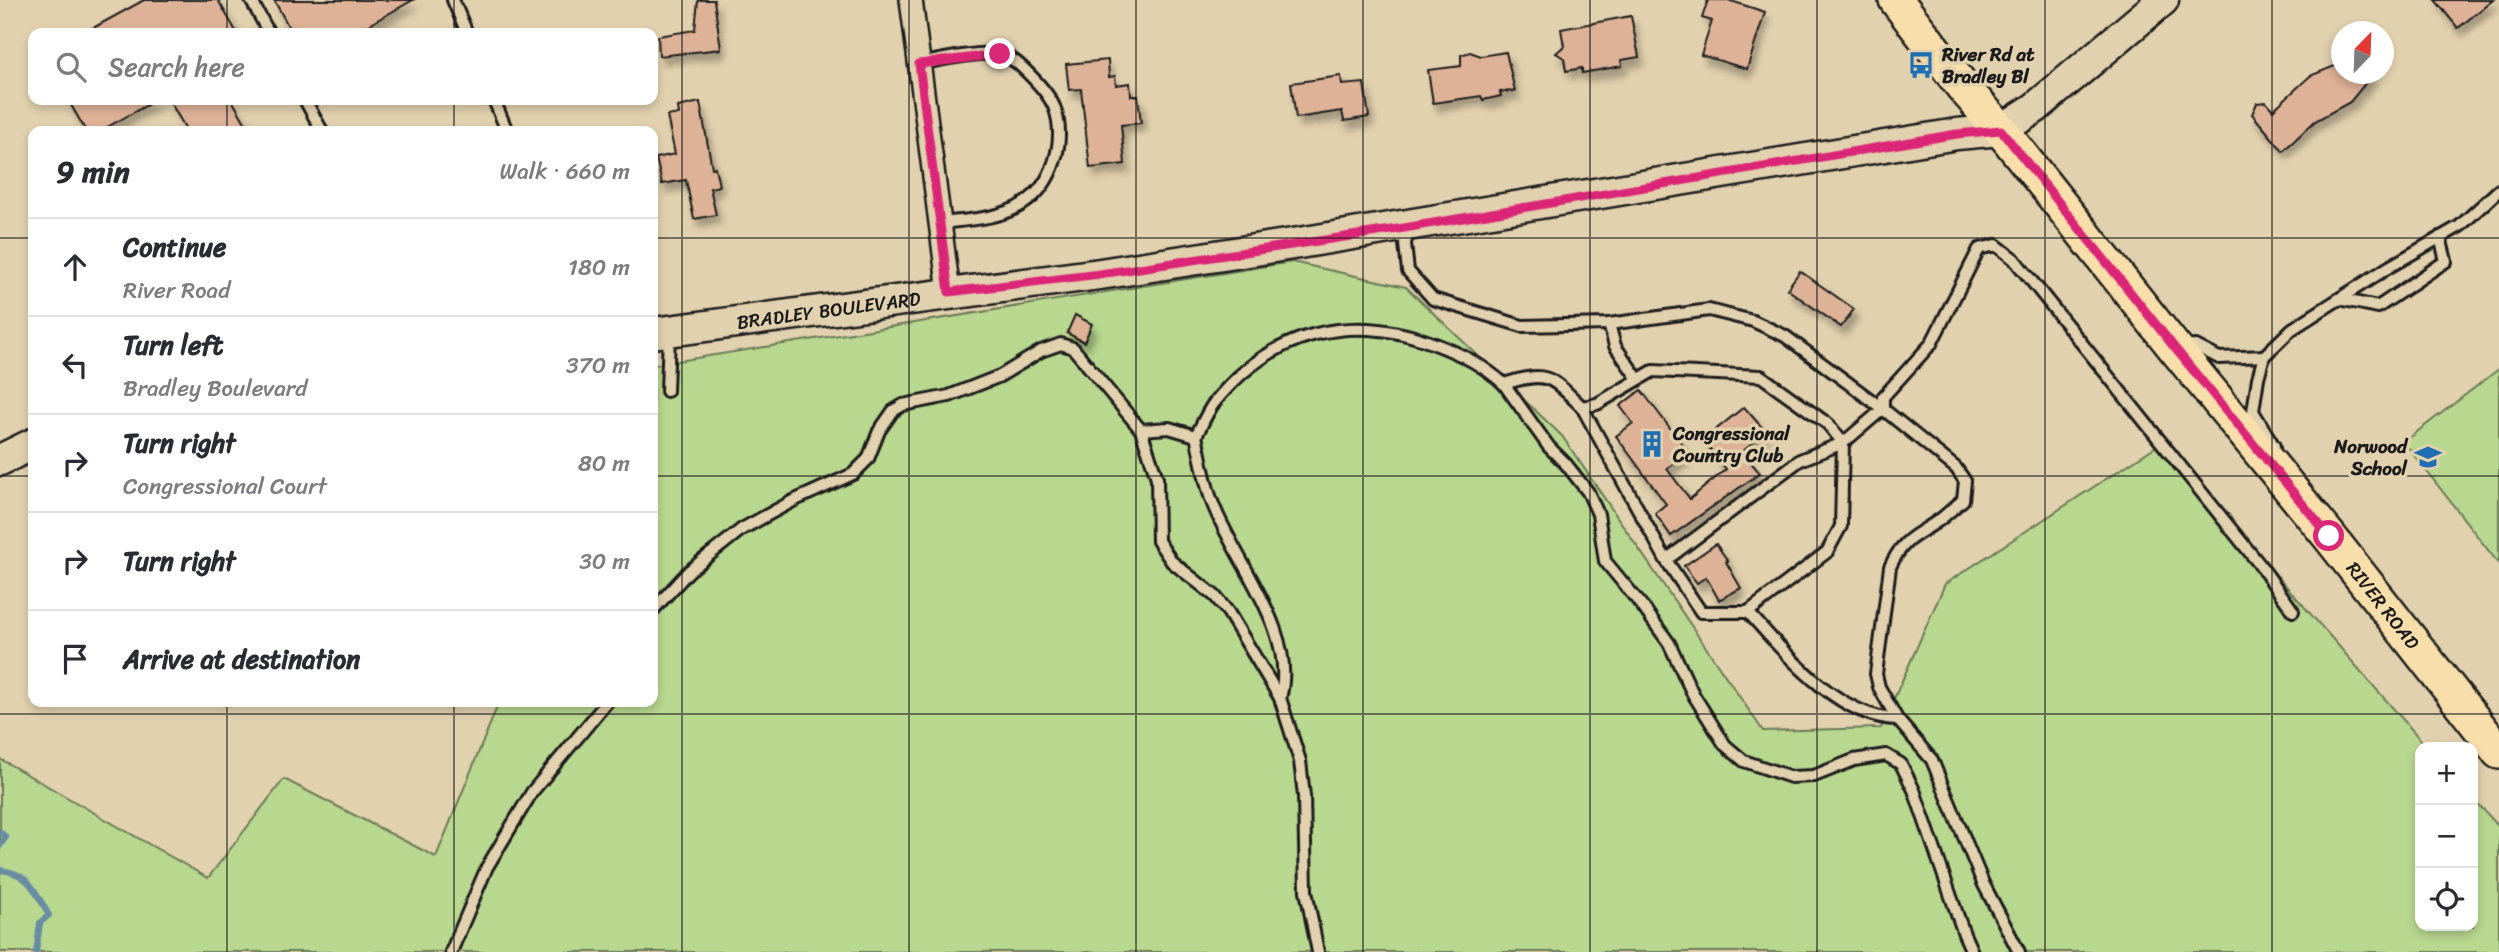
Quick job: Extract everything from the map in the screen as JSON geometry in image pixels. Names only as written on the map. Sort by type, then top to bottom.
[{"type":"main road","name":"RIVER ROAD","points":[[1896,0],[1963,87],[2001,130],[2329,536],[2499,752]]},
{"type":"main road","name":"BRADLEY BOULEVARD","points":[[661,332],[1100,274],[1409,227],[1957,134],[2001,130],[2035,108],[2163,0]]},
{"type":"main road","points":[[0,460],[28,446]]},
{"type":"street","points":[[911,0],[949,292]]},
{"type":"lane","points":[[251,0],[266,28]]},
{"type":"lane","points":[[453,0],[465,28]]},
{"type":"lane","points":[[919,64],[1000,54],[1018,62],[1034,79],[1054,108],[1059,138],[1054,167],[1040,188],[1024,204],[1003,213],[940,223]]},
{"type":"lane","points":[[308,105],[319,126]]},
{"type":"lane","points":[[496,105],[504,126]]},
{"type":"lane","points":[[2281,456],[2253,411],[2264,356],[2292,329],[2460,226],[2499,190]]},
{"type":"lane","points":[[1409,227],[1405,244],[1408,271],[1433,299],[1522,326],[1609,324],[1709,310],[1753,321],[1785,336],[1956,468],[1965,481],[1964,500],[1941,519],[1916,533],[1898,550],[1891,567],[1876,674],[1885,701],[1932,760],[1983,883],[2019,952]]},
{"type":"lane","points":[[2339,299],[2378,307],[2446,261],[2440,237]]},
{"type":"lane","points":[[1666,560],[1800,460],[1843,443],[1883,409],[1883,397],[1931,344],[1979,250],[1996,245],[2014,259],[2260,565],[2293,611]]},
{"type":"lane","points":[[1609,324],[1615,346],[1638,379]]},
{"type":"lane","points":[[1280,698],[1284,686],[1282,652],[1270,618],[1211,499],[1196,436],[1212,405],[1247,370],[1291,341],[1330,330],[1372,328],[1413,336],[1465,356],[1487,368],[1504,384],[1549,447],[1588,492],[1598,514],[1605,561],[1669,643],[1693,694],[1725,745],[1744,761],[1791,777],[1814,776],[1854,760],[1886,755],[1901,764],[1914,790],[1972,952]]},
{"type":"lane","points":[[661,332],[667,391]]},
{"type":"lane","points":[[658,605],[689,571],[743,529],[793,501],[853,474],[868,460],[879,431],[893,411],[903,405],[949,396],[1000,376],[1041,351],[1061,344],[1073,348],[1141,430],[1157,478],[1158,541],[1172,562],[1215,596],[1228,612],[1280,698],[1300,761],[1304,796],[1306,891],[1318,952]]},
{"type":"lane","points":[[2174,347],[2196,346],[2219,358],[2264,356]]},
{"type":"lane","points":[[1504,384],[1541,376],[1557,383],[1582,407],[1666,560],[1701,612],[1748,612],[1827,552],[1841,526],[1843,443],[1828,424],[1761,376],[1653,371],[1597,404],[1582,407]]},
{"type":"lane","points":[[1141,430],[1169,428],[1196,436]]},
{"type":"lane","points":[[2288,468],[2329,536]]},
{"type":"lane","points":[[1748,612],[1784,652],[1840,702],[1884,719],[1897,719]]},
{"type":"lane","points":[[451,952],[486,867],[533,792],[603,707]]},
{"type":"green space","points":[[1292,262],[1406,287],[1562,436],[1763,731],[1881,728],[1945,584],[2161,443],[2423,742],[2415,742],[2415,931],[2478,931],[2478,804],[2499,827],[2499,952],[0,952],[0,759],[208,878],[284,779],[436,857],[497,707],[658,707],[658,364]]},
{"type":"green space","points":[[2499,369],[2499,564],[2404,442]]},
{"type":"building","points":[[144,0],[218,0],[234,28],[93,28]]},
{"type":"building","points":[[274,0],[413,0],[363,28],[289,28]]},
{"type":"building","points":[[698,0],[714,0],[721,49],[659,56],[658,36],[695,30]]},
{"type":"building","points":[[1708,0],[1728,0],[1765,12],[1747,69],[1701,55],[1712,21],[1702,18]]},
{"type":"building","points":[[2435,0],[2493,0],[2458,28]]},
{"type":"building","points":[[1631,16],[1639,57],[1621,60],[1622,66],[1582,73],[1582,68],[1566,71],[1564,58],[1556,53],[1564,46],[1561,29]]},
{"type":"building","points":[[1470,52],[1481,56],[1506,52],[1515,91],[1500,92],[1501,96],[1483,100],[1481,96],[1433,103],[1428,70],[1461,66],[1461,55]]},
{"type":"building","points":[[1108,60],[1109,77],[1115,76],[1116,85],[1130,83],[1131,96],[1138,96],[1141,123],[1121,125],[1125,164],[1090,168],[1081,89],[1069,90],[1066,64]]},
{"type":"building","points":[[2331,67],[2331,84],[2365,84],[2350,102],[2315,121],[2283,151],[2252,114],[2257,103],[2266,102],[2273,110],[2310,76]]},
{"type":"building","points":[[1341,76],[1342,85],[1364,83],[1369,117],[1344,121],[1342,111],[1296,118],[1291,83]]},
{"type":"building","points":[[700,102],[712,168],[715,167],[719,186],[710,188],[716,215],[694,219],[686,180],[662,184],[658,158],[675,154],[667,116],[679,114],[678,107]]},
{"type":"building","points":[[71,105],[147,105],[109,126],[83,126]]},
{"type":"building","points":[[172,105],[235,105],[247,126],[184,126]]},
{"type":"building","points":[[1800,271],[1854,309],[1841,327],[1787,289]]},
{"type":"building","points":[[1075,315],[1092,324],[1084,342],[1067,333]]},
{"type":"building","points":[[1641,390],[1689,453],[1667,469],[1690,499],[1726,469],[1703,440],[1744,407],[1766,432],[1742,452],[1760,473],[1671,536],[1655,513],[1666,504],[1616,436],[1633,423],[1620,406]]},
{"type":"building","points":[[1716,544],[1741,588],[1719,600],[1706,577],[1697,583],[1684,566]]},
{"type":"waterway","points":[[0,832],[6,837],[0,846]]},
{"type":"waterway","points":[[0,870],[25,879],[36,891],[49,915],[40,923],[36,952]]},
{"type":"place","name":"River Rd at Bradley Bl","points":[[1921,65]]},
{"type":"place","name":"Congressional Country Club","points":[[1652,444]]},
{"type":"place","name":"Norwood School","points":[[2428,457]]},
{"type":"route","points":[[1000,54],[919,64],[949,292],[1100,274],[1363,234],[1932,138],[2001,130],[2329,536]]}]
